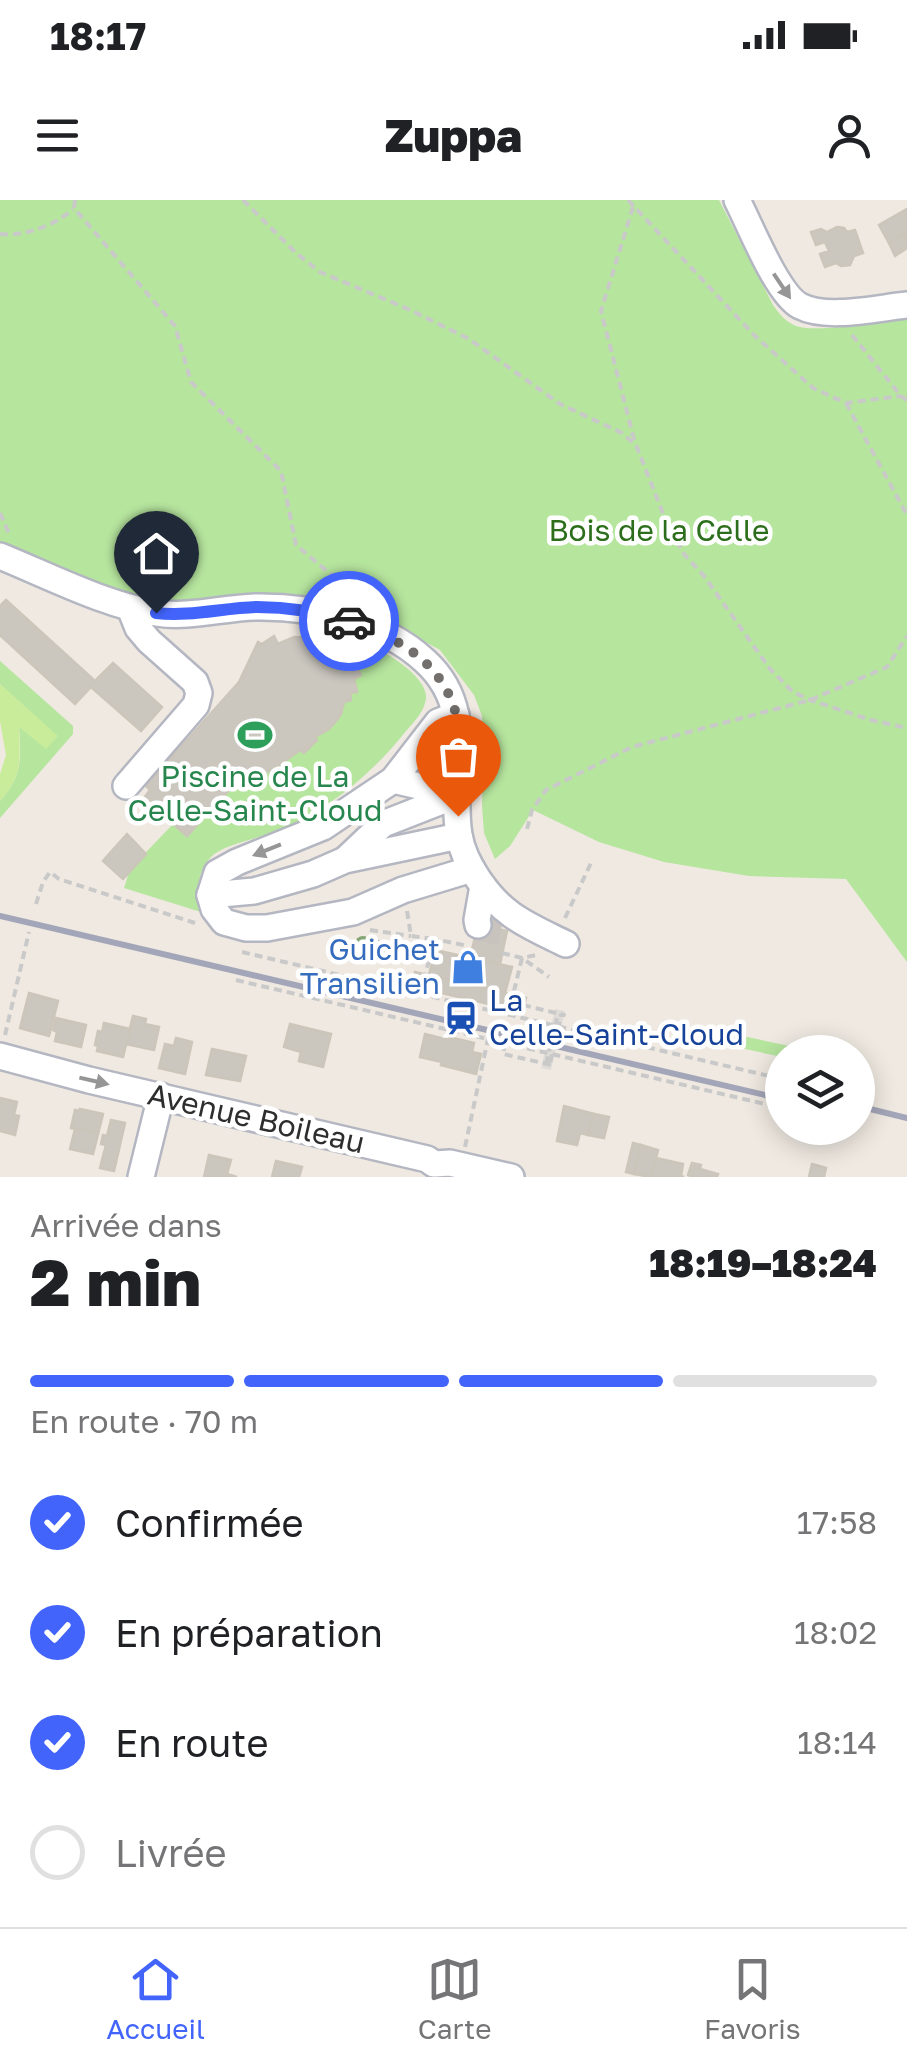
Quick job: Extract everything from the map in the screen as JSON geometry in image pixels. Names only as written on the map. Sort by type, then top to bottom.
[{"type":"street","points":[[737,200],[778,282],[790,299],[802,307],[834,312],[907,305]]},
{"type":"street","points":[[0,556],[130,608],[170,615],[240,608],[326,614],[380,632],[412,650],[428,663],[449,696],[456,716],[460,744],[456,795],[459,836],[478,877],[513,916],[549,942]]},
{"type":"street","points":[[126,786],[196,704],[200,692],[195,682],[138,628],[130,608]]},
{"type":"street","points":[[456,716],[438,722],[393,780],[323,827],[217,873],[210,895],[224,922],[266,928],[353,912],[403,890],[478,877]]},
{"type":"street","points":[[393,780],[456,795]]},
{"type":"street","points":[[345,860],[383,824],[456,795]]},
{"type":"street","points":[[210,895],[254,891],[345,860],[459,836]]},
{"type":"street","points":[[475,936],[478,877]]},
{"type":"street","points":[[505,943],[524,936],[549,942]]},
{"type":"street","name":"Avenue Boileau","points":[[2,1046],[89,1080],[427,1159],[430,1171],[442,1162],[512,1177]]},
{"type":"street","points":[[142,1177],[161,1096]]},
{"type":"path","points":[[0,234],[14,236],[62,219],[74,208],[75,200]]},
{"type":"path","points":[[243,200],[320,272],[469,339],[560,404],[622,433],[636,445]]},
{"type":"path","points":[[628,200],[754,335],[813,388],[846,402],[901,396]]},
{"type":"path","points":[[74,208],[175,326],[192,382],[281,471],[296,545],[367,604],[380,632]]},
{"type":"path","points":[[633,208],[601,311],[636,445],[668,526],[684,554],[770,669],[792,692],[871,720],[907,728]]},
{"type":"path","points":[[834,312],[907,400]]},
{"type":"path","points":[[846,402],[907,515]]},
{"type":"path","points":[[527,829],[532,810],[546,790],[632,747],[810,700],[887,667],[907,636]]},
{"type":"path","points":[[567,914],[591,863]]},
{"type":"path","points":[[36,904],[50,872],[58,879],[204,926]]},
{"type":"path","points":[[2,1046],[29,932]]},
{"type":"path","points":[[421,994],[434,939],[475,936]]},
{"type":"path","points":[[514,992],[522,958],[549,942]]},
{"type":"path","points":[[505,943],[549,977]]},
{"type":"path","points":[[242,952],[765,1075]]},
{"type":"path","points":[[236,980],[765,1104]]},
{"type":"path","points":[[523,1005],[559,1014]]},
{"type":"path","points":[[558,1026],[559,1014]]},
{"type":"path","points":[[547,1064],[559,1014]]},
{"type":"path","points":[[460,1166],[488,1039]]},
{"type":"path","points":[[506,1044],[503,1054],[547,1064]]},
{"type":"path","points":[[547,1064],[552,1054]]},
{"type":"green space","name":"Bois de la Celle","points":[[0,200],[719,200],[773,305],[789,322],[818,328],[907,319],[907,962],[846,879],[749,876],[664,862],[599,842],[533,810],[510,846],[495,859],[484,833],[484,739],[482,716],[474,695],[440,650],[384,619],[327,606],[168,605],[107,594],[0,552]]},
{"type":"green space","points":[[339,635],[380,650],[420,681],[426,699],[412,724],[373,767],[323,807],[288,827],[216,852],[202,870],[199,884],[204,913],[124,888],[130,869],[173,824],[187,836],[233,786],[254,779],[300,750],[304,752],[317,740],[315,737],[334,723],[344,702],[351,700],[350,693],[357,692],[354,679],[361,675],[347,654],[330,643]]},
{"type":"green space","points":[[0,661],[73,726],[73,734],[0,818],[0,801],[19,766],[19,725],[57,736],[0,684]]},
{"type":"green space","points":[[0,684],[58,736],[46,749],[19,727],[18,767],[13,783],[0,801],[0,774],[6,755],[0,721]]},
{"type":"green space","points":[[733,1034],[765,1041],[765,1053],[731,1046]]},
{"type":"shaded area","points":[[555,1009],[565,1011],[551,1070],[541,1068]]},
{"type":"building","points":[[907,209],[907,239],[904,234],[889,243],[879,225]]},
{"type":"building","points":[[837,227],[847,232],[855,230],[863,253],[854,256],[850,265],[836,263],[825,267],[820,254],[829,251],[825,242],[816,245],[811,232],[827,232]]},
{"type":"building","points":[[904,234],[907,248],[895,256],[889,243]]},
{"type":"building","points":[[6,600],[95,681],[113,663],[162,707],[141,731],[91,687],[75,704],[0,635],[0,606]]},
{"type":"building","name":"Piscine de La Celle-Saint-Cloud","points":[[274,636],[278,644],[294,637],[316,638],[339,648],[361,675],[354,679],[357,692],[350,693],[351,700],[344,702],[336,721],[315,737],[317,740],[304,753],[300,750],[254,779],[233,786],[187,836],[144,798],[150,790],[146,786],[239,682],[258,642],[262,644]]},
{"type":"building","points":[[127,834],[146,854],[123,879],[103,861]]},
{"type":"building","points":[[478,925],[507,931],[500,964],[470,958]]},
{"type":"building","points":[[435,950],[512,967],[505,993],[429,975]]},
{"type":"building","points":[[415,972],[526,998],[523,1012],[412,986]]},
{"type":"building","points":[[29,993],[58,1001],[49,1036],[20,1028]]},
{"type":"building","points":[[133,1016],[159,1027],[154,1050],[126,1044]]},
{"type":"building","points":[[56,1018],[86,1025],[81,1047],[55,1041]]},
{"type":"building","points":[[104,1023],[130,1029],[123,1057],[97,1051],[98,1031],[102,1032]]},
{"type":"building","points":[[290,1024],[331,1034],[323,1067],[299,1061],[301,1052],[284,1047]]},
{"type":"building","points":[[425,1034],[474,1043],[472,1052],[481,1054],[476,1074],[420,1057]]},
{"type":"building","points":[[176,1038],[192,1042],[185,1074],[159,1068],[165,1044],[174,1046]]},
{"type":"building","points":[[212,1049],[246,1056],[240,1081],[206,1075]]},
{"type":"building","points":[[0,1098],[17,1102],[15,1135],[0,1131]]},
{"type":"building","points":[[564,1106],[594,1114],[588,1135],[580,1133],[577,1145],[557,1141]]},
{"type":"building","points":[[75,1110],[103,1114],[98,1134],[71,1128]]},
{"type":"building","points":[[594,1114],[609,1117],[604,1138],[588,1135]]},
{"type":"building","points":[[111,1120],[125,1123],[114,1171],[100,1168],[106,1145],[101,1144],[103,1135],[107,1136]]},
{"type":"building","points":[[75,1129],[98,1134],[93,1154],[70,1149]]},
{"type":"building","points":[[633,1143],[641,1145],[634,1174],[626,1172]]},
{"type":"building","points":[[641,1145],[658,1150],[651,1177],[634,1174]]},
{"type":"building","points":[[209,1155],[231,1160],[227,1174],[237,1177],[204,1177]]},
{"type":"building","points":[[656,1158],[683,1164],[684,1177],[651,1177]]},
{"type":"building","points":[[276,1161],[302,1167],[299,1177],[272,1177]]},
{"type":"building","points":[[692,1163],[718,1174],[717,1177],[688,1175]]},
{"type":"building","points":[[812,1164],[826,1168],[824,1177],[809,1177]]},
{"type":"tunnel","points":[[478,925],[507,934]]},
{"type":"railway","points":[[0,916],[765,1095]]},
{"type":"railway","points":[[875,1110],[907,1118]]},
{"type":"way so far","points":[[349,621],[412,650],[428,663],[449,696],[460,744],[458,816]]},
{"type":"place","name":"Piscine de La Celle-Saint-Cloud","points":[[255,735]]},
{"type":"place","name":"Guichet Transilien","points":[[468,967]]},
{"type":"place","name":"La Celle-Saint-Cloud","points":[[461,1018]]},
{"type":"route","points":[[156,613],[256,607],[303,610],[349,621]]}]
